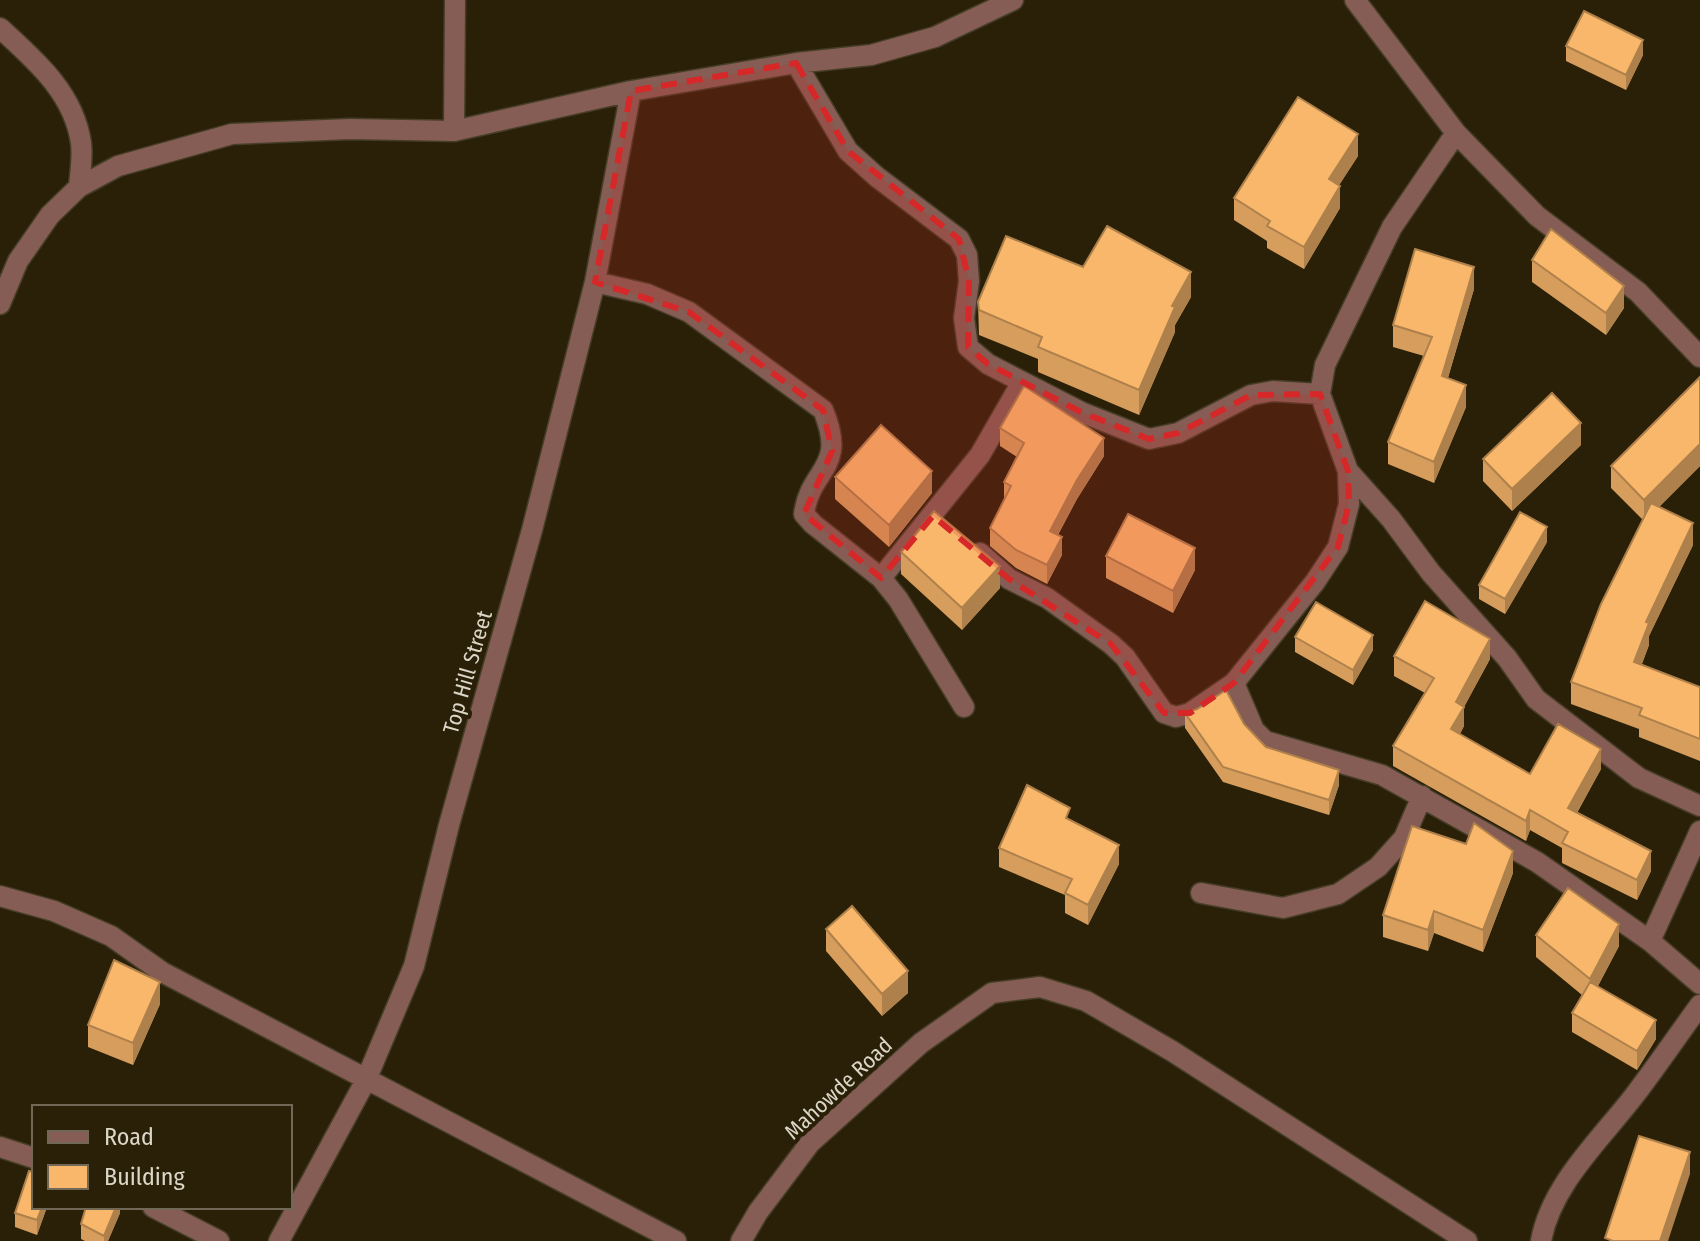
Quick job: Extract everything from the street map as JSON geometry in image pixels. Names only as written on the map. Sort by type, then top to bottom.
[{"type":"street","points":[[454,131],[455,0]]},
{"type":"street","points":[[0,304],[18,261],[50,215],[79,187],[118,166],[232,134],[350,129],[454,131],[631,91],[796,63],[871,55],[935,37],[1013,0]]},
{"type":"street","points":[[1355,0],[1456,133],[1537,216],[1638,292],[1700,357]]},
{"type":"street","points":[[0,28],[45,68],[68,103],[81,143],[79,187]]},
{"type":"street","points":[[796,63],[848,151],[959,239],[967,255],[969,281],[964,318],[968,347],[988,364],[1081,412],[1149,439],[1178,433],[1251,395],[1273,391],[1320,394]]},
{"type":"street","name":"Top Hill Street","points":[[279,1241],[366,1080],[414,966],[449,825],[532,530],[595,282],[631,91]]},
{"type":"street","points":[[964,540],[1009,579],[1047,598],[1111,644],[1125,657],[1164,713],[1176,717],[1190,713],[1234,683],[1315,582],[1338,547],[1349,504],[1348,471],[1320,394],[1325,365],[1386,240],[1456,133]]},
{"type":"street","points":[[81,143],[118,166]]},
{"type":"street","points":[[595,282],[647,294],[689,312],[823,410],[831,431],[832,451],[824,471],[806,499],[804,514],[881,578],[898,599],[964,707]]},
{"type":"street","points":[[881,578],[938,520],[1022,382]]},
{"type":"street","points":[[1348,471],[1391,519],[1431,573],[1507,658],[1536,699],[1639,778],[1700,806]]},
{"type":"street","points":[[1234,683],[1254,730],[1265,741],[1382,775],[1422,796],[1537,862],[1650,941],[1700,984]]},
{"type":"street","points":[[1201,893],[1283,908],[1338,894],[1378,867],[1404,838],[1422,796]]},
{"type":"street","points":[[1650,941],[1700,831]]},
{"type":"street","points":[[0,896],[54,911],[111,936],[162,972],[676,1241]]},
{"type":"street","name":"Mahowde Road","points":[[741,1241],[758,1212],[810,1143],[921,1043],[992,993],[1040,987],[1086,1001],[1172,1051],[1467,1241]]},
{"type":"street","points":[[1541,1241],[1545,1219],[1575,1169],[1700,1005]]},
{"type":"street","points":[[0,1147],[32,1157]]},
{"type":"street","points":[[157,1209],[219,1241]]},
{"type":"highlighted area","points":[[796,63],[848,151],[959,239],[969,281],[968,347],[988,364],[1081,412],[1149,439],[1178,433],[1251,395],[1320,394],[1348,471],[1349,504],[1338,547],[1234,683],[1190,713],[1164,713],[1111,644],[1009,579],[933,516],[881,578],[804,514],[832,451],[823,410],[689,312],[595,282],[631,91]]},
{"type":"building","points":[[1584,11],[1643,40],[1626,75],[1566,46]]},
{"type":"building","points":[[1298,97],[1358,134],[1329,179],[1340,186],[1304,247],[1267,226],[1270,221],[1234,198]]},
{"type":"building","points":[[1107,226],[1191,272],[1172,306],[1175,307],[1139,390],[1038,347],[1042,337],[979,310],[978,302],[1006,236],[1083,267]]},
{"type":"building","points":[[1551,229],[1624,286],[1606,313],[1532,260]]},
{"type":"building","points":[[1415,249],[1474,267],[1442,376],[1466,385],[1434,462],[1388,442],[1432,337],[1393,325]]},
{"type":"building","points":[[1700,377],[1700,444],[1644,500],[1611,466]]},
{"type":"building","points":[[1024,386],[1104,438],[1050,531],[1062,537],[1047,565],[1016,550],[990,528],[1011,486],[1004,482],[1024,443],[1000,428]]},
{"type":"building","points":[[1552,393],[1581,423],[1512,489],[1483,459]]},
{"type":"building","points":[[881,425],[932,471],[889,525],[835,477]]},
{"type":"building","points":[[1651,503],[1693,523],[1646,622],[1649,623],[1634,662],[1700,687],[1700,739],[1639,715],[1642,708],[1571,682],[1601,604]]},
{"type":"building","points":[[934,511],[1000,566],[962,608],[901,552]]},
{"type":"building","points":[[1520,512],[1547,527],[1505,599],[1479,585]]},
{"type":"building","points":[[1128,514],[1195,548],[1173,591],[1106,556]]},
{"type":"building","points":[[1425,601],[1490,639],[1456,702],[1464,707],[1451,729],[1530,774],[1558,724],[1601,749],[1568,808],[1651,851],[1637,880],[1562,843],[1568,832],[1530,810],[1526,821],[1393,746],[1434,678],[1394,656]]},
{"type":"building","points":[[1316,602],[1373,635],[1353,670],[1295,637]]},
{"type":"building","points":[[1226,690],[1244,724],[1266,747],[1339,770],[1329,800],[1223,767],[1185,713]]},
{"type":"building","points":[[1027,785],[1070,808],[1066,818],[1119,845],[1088,905],[1065,893],[1072,879],[999,848]]},
{"type":"building","points":[[1474,823],[1513,851],[1483,930],[1434,911],[1428,930],[1383,915],[1412,826],[1466,844]]},
{"type":"building","points":[[1568,888],[1619,924],[1590,979],[1536,935]]},
{"type":"building","points":[[852,906],[908,971],[882,994],[826,929]]},
{"type":"building","points":[[114,960],[160,982],[133,1043],[88,1025]]},
{"type":"building","points":[[1590,982],[1656,1020],[1637,1051],[1572,1013]]},
{"type":"building","points":[[1639,1136],[1690,1152],[1660,1241],[1613,1241],[1605,1238]]},
{"type":"building","points":[[29,1171],[32,1172],[32,1209],[41,1209],[37,1220],[15,1213]]},
{"type":"building","points":[[85,1209],[115,1209],[104,1236],[81,1224]]}]
